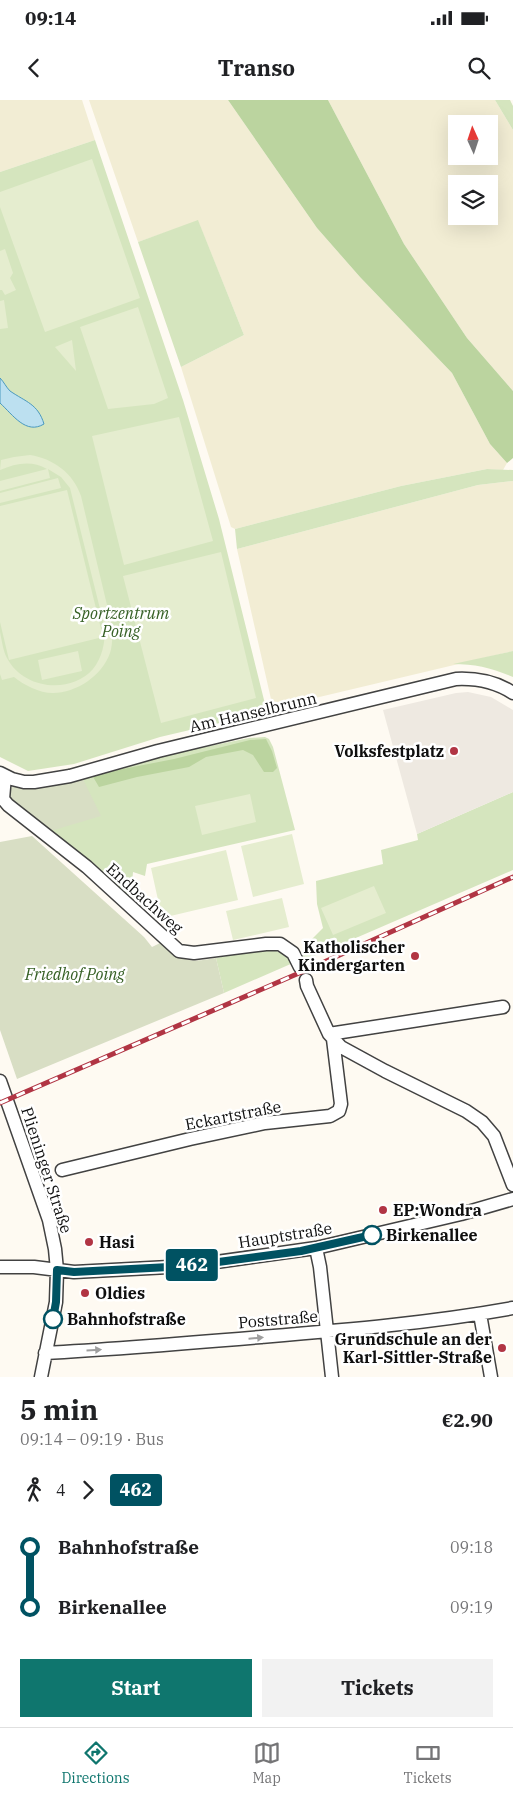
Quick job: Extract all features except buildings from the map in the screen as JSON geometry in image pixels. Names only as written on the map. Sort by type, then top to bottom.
[{"type":"street","name":"Am Hanselbrunn","points":[[2,775],[29,782],[70,776],[158,751],[456,679],[469,678],[489,682],[513,693]]},
{"type":"street","name":"Endbachweg","points":[[2,775],[3,799],[8,805],[86,868],[179,951],[194,954],[266,944],[280,944],[293,953],[300,967]]},
{"type":"street","points":[[306,980],[307,986],[331,1036],[341,1047],[466,1111],[482,1122],[494,1136],[513,1185]]},
{"type":"street","points":[[331,1036],[503,1007]]},
{"type":"street","name":"Eckartstraße","points":[[62,1170],[265,1123],[330,1116],[339,1111],[341,1104],[331,1036]]},
{"type":"street","name":"Plieninger Straße","points":[[0,1081],[49,1220],[57,1270],[56,1302],[41,1377]]},
{"type":"street","name":"Hauptstraße","points":[[57,1270],[74,1272],[188,1266],[316,1248],[460,1214],[513,1199]]},
{"type":"street","points":[[316,1248],[328,1332],[332,1377]]},
{"type":"street","points":[[0,1267],[34,1267],[57,1270]]},
{"type":"street","name":"Poststraße","points":[[46,1353],[328,1332],[480,1314],[513,1308]]},
{"type":"street","points":[[480,1314],[491,1377]]},
{"type":"shaded area","points":[[0,100],[82,100],[95,140],[0,172]]},
{"type":"shaded area","points":[[89,100],[228,100],[317,228],[360,277],[452,373],[490,444],[507,463],[503,470],[487,469],[401,486],[235,529],[231,527],[181,367],[244,335],[198,221],[138,242]]},
{"type":"shaded area","points":[[328,100],[495,100],[513,130],[513,391],[467,338],[404,244]]},
{"type":"shaded area","points":[[513,481],[513,651],[273,708],[237,549],[478,485]]},
{"type":"shaded area","name":"Volksfestplatz","points":[[468,692],[491,697],[513,710],[513,792],[417,834],[383,710],[456,693]]},
{"type":"green space","points":[[228,100],[328,100],[404,244],[467,338],[513,391],[513,458],[507,463],[490,444],[452,373],[360,277],[317,228]]},
{"type":"green space","points":[[495,100],[510,100],[513,106],[513,130]]},
{"type":"green space","name":"Sportzentrum Poing","points":[[95,140],[183,400],[219,519],[267,712],[160,737],[74,764],[28,771],[0,757],[0,172]]},
{"type":"green space","points":[[92,159],[140,298],[45,332],[0,207],[0,192]]},
{"type":"green space","points":[[198,220],[244,335],[181,367],[138,242]]},
{"type":"green space","points":[[5,249],[13,273],[10,278],[16,290],[5,295],[0,290],[0,251]]},
{"type":"green space","points":[[4,300],[8,328],[0,329],[0,301]]},
{"type":"green space","points":[[138,307],[168,398],[154,404],[108,409],[80,327]]},
{"type":"green space","points":[[72,340],[76,371],[55,347]]},
{"type":"green space","points":[[179,417],[213,541],[124,565],[92,436]]},
{"type":"green space","points":[[30,455],[47,460],[62,468],[73,480],[81,496],[112,626],[111,650],[101,669],[87,682],[62,692],[48,693],[37,690],[14,677],[2,680],[0,674],[0,632],[7,658],[14,668],[35,682],[47,685],[72,683],[83,677],[96,665],[101,655],[104,640],[105,629],[70,488],[61,477],[48,469],[50,478],[0,491],[0,481],[47,469],[36,464],[24,464],[0,470],[1,460]]},
{"type":"green space","points":[[487,469],[513,470],[513,481],[478,485],[237,549],[235,529],[401,486]]},
{"type":"green space","points":[[58,478],[61,488],[0,503],[0,493]]},
{"type":"green space","points":[[67,490],[103,637],[9,660],[0,622],[0,506]]},
{"type":"green space","points":[[221,552],[256,698],[161,723],[123,576]]},
{"type":"green space","points":[[78,651],[82,671],[42,680],[38,660]]},
{"type":"green space","points":[[513,651],[513,677],[483,667],[453,664]]},
{"type":"green space","points":[[265,737],[269,739],[273,747],[295,830],[147,864],[145,876],[133,872],[131,896],[116,889],[45,831],[82,777],[151,758],[249,738]]},
{"type":"green space","points":[[266,739],[277,768],[273,772],[264,772],[253,755],[243,750],[206,757],[189,767],[137,777],[99,787],[92,775],[174,759],[250,740]]},
{"type":"green space","points":[[82,777],[101,816],[54,830],[45,831],[8,797],[9,790],[13,786],[24,788]]},
{"type":"green space","points":[[513,792],[513,870],[305,960],[300,956],[305,946],[323,928],[317,904],[316,881],[383,864],[381,850],[418,840],[417,834]]},
{"type":"green space","points":[[250,794],[256,822],[202,835],[195,806]]},
{"type":"green space","points":[[292,834],[304,884],[253,897],[241,846]]},
{"type":"green space","name":"Friedhof Poing","points":[[32,836],[144,937],[152,947],[162,942],[176,954],[186,959],[216,958],[224,993],[17,1079],[0,1030],[0,842]]},
{"type":"green space","points":[[226,850],[238,900],[162,918],[151,868]]},
{"type":"green space","points":[[374,886],[386,913],[333,935],[321,908]]},
{"type":"green space","points":[[282,898],[289,927],[233,940],[226,911]]},
{"type":"green space","points":[[269,948],[284,954],[293,963],[224,993],[216,958]]},
{"type":"water","points":[[0,378],[10,391],[35,408],[44,424],[37,427],[26,425],[15,418],[0,403]]},
{"type":"railway","points":[[0,1103],[313,967],[513,877]]},
{"type":"bus line","name":"462","points":[[53,1319],[56,1302],[57,1270],[74,1272],[188,1266],[301,1251],[372,1235]]},
{"type":"place","name":"Volksfestplatz","points":[[454,751]]},
{"type":"place","name":"Katholischer Kindergarten","points":[[415,956]]},
{"type":"place","name":"EP:Wondra","points":[[383,1210]]},
{"type":"place","name":"Birkenallee","points":[[372,1235]]},
{"type":"place","name":"Hasi","points":[[89,1242]]},
{"type":"place","name":"Oldies","points":[[85,1293]]},
{"type":"place","name":"Bahnhofstraße","points":[[53,1319]]},
{"type":"place","name":"Grundschule an der Karl-Sittler-Straße","points":[[502,1348]]}]
